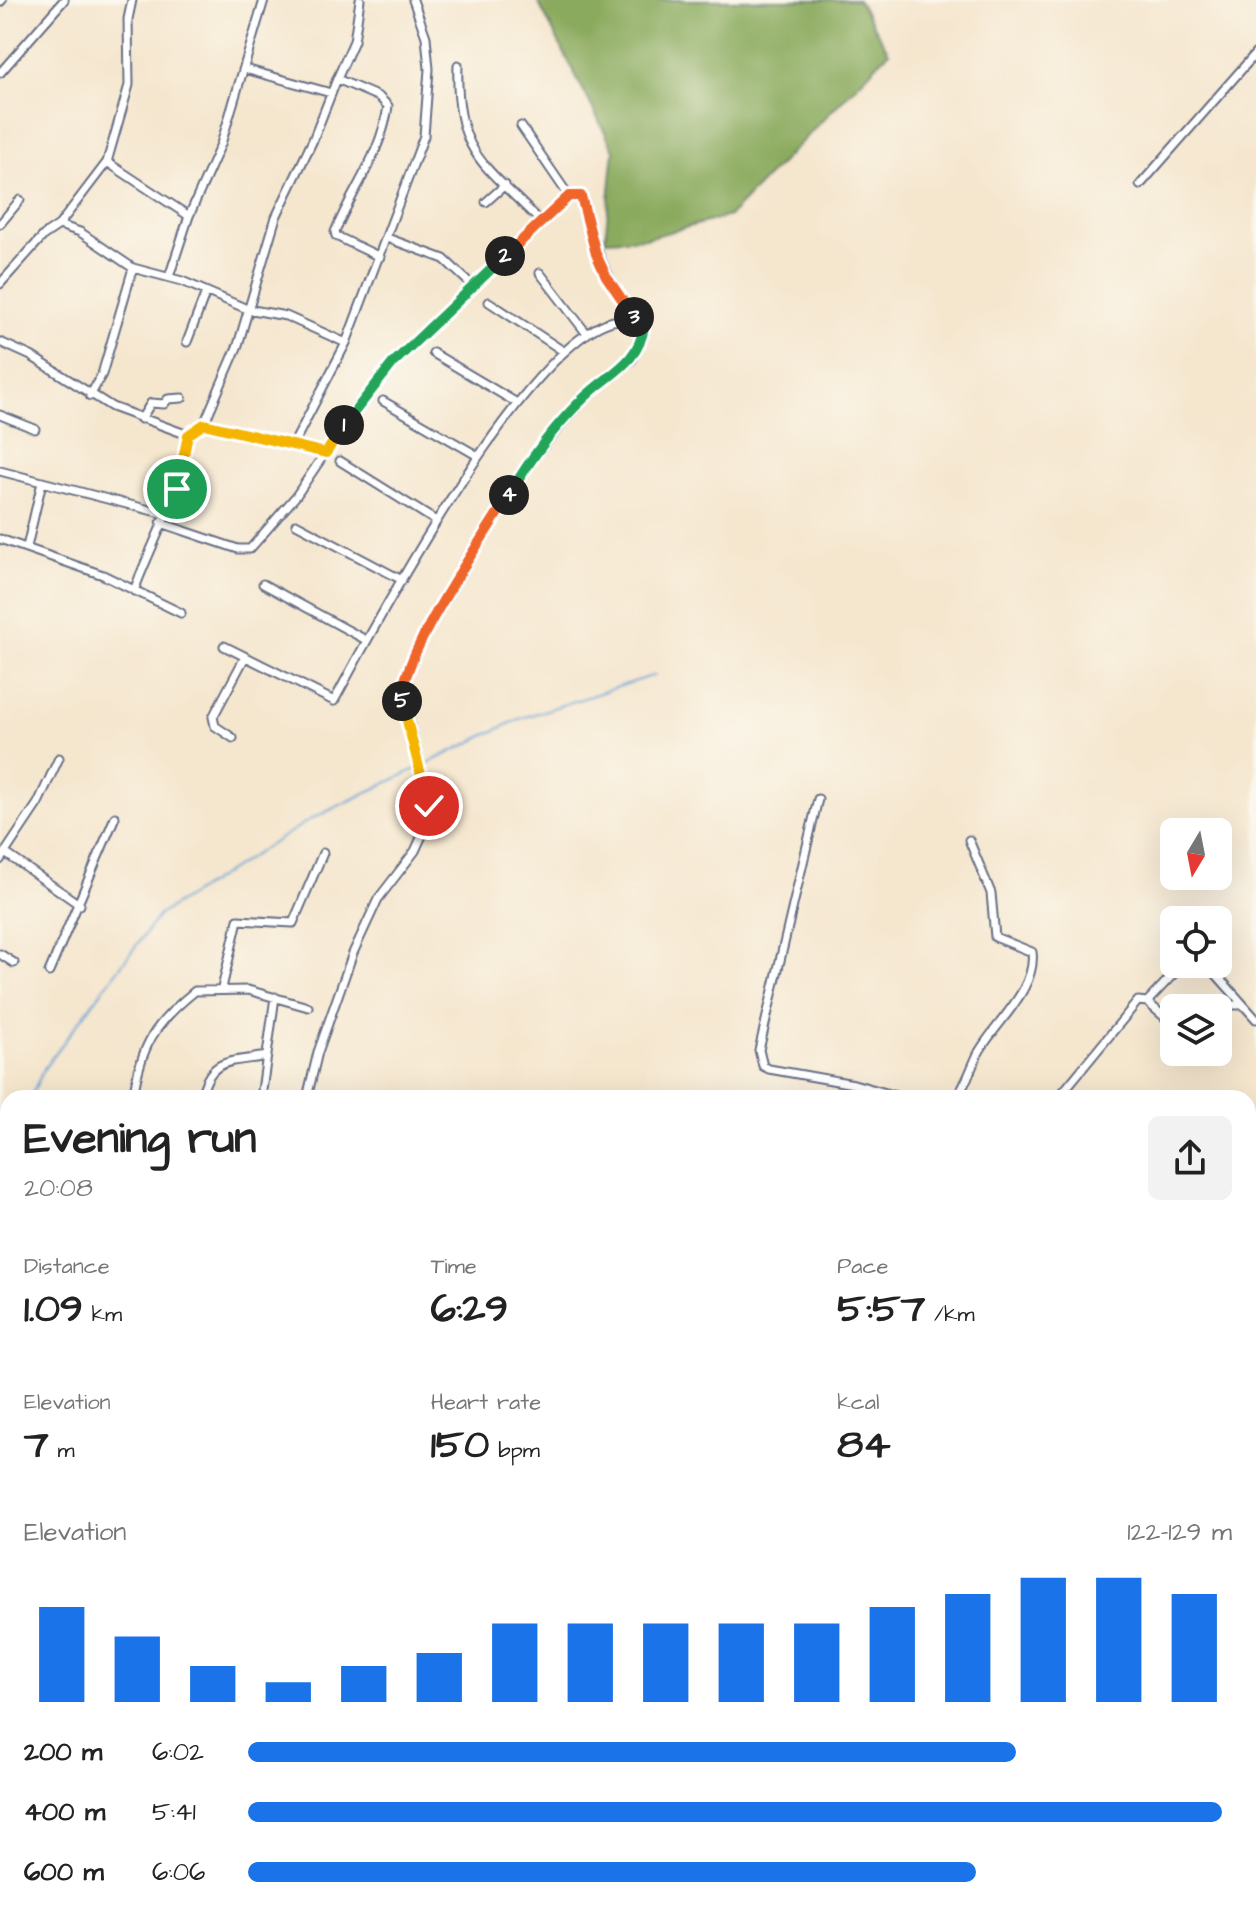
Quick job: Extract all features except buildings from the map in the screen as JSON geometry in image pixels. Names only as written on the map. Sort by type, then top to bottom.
[{"type":"street","points":[[0,73],[64,0]]},
{"type":"street","points":[[0,284],[44,235],[59,225],[107,162],[129,85],[128,19],[132,0]]},
{"type":"street","points":[[169,277],[189,216],[212,168],[264,0]]},
{"type":"street","points":[[134,591],[180,481],[188,435],[204,424],[238,345],[276,217],[354,41],[360,0]]},
{"type":"street","points":[[294,443],[346,343],[424,136],[427,113],[426,37],[413,0]]},
{"type":"street","points":[[1140,185],[1256,53]]},
{"type":"street","points":[[458,65],[457,104],[463,134],[483,163],[540,221]]},
{"type":"street","points":[[245,69],[331,93]]},
{"type":"street","points":[[337,79],[379,97],[388,106],[383,131],[358,190],[335,232],[336,236],[380,257]]},
{"type":"street","points":[[521,126],[569,196]]},
{"type":"street","points":[[107,162],[189,216]]},
{"type":"street","points":[[486,202],[505,185]]},
{"type":"street","points":[[161,523],[238,549],[250,549],[393,363],[540,221],[569,196],[581,196],[596,254],[606,276],[636,321],[644,326],[642,340],[632,360],[585,396],[524,470],[420,642],[402,690],[429,806],[425,829],[415,851],[378,899],[353,953],[318,1052],[309,1090]]},
{"type":"street","points":[[0,224],[20,200]]},
{"type":"street","points":[[59,225],[80,232],[133,268],[169,277],[247,309],[286,316],[346,343]]},
{"type":"street","points":[[387,238],[444,259],[474,287]]},
{"type":"street","points":[[90,396],[102,374],[133,268]]},
{"type":"street","points":[[540,273],[587,334]]},
{"type":"street","points":[[187,342],[206,292]]},
{"type":"street","points":[[489,302],[563,351]]},
{"type":"street","points":[[224,646],[334,701],[436,521],[517,403],[563,351],[587,334],[622,320],[636,321]]},
{"type":"street","points":[[0,342],[45,364],[90,396],[141,419],[188,435]]},
{"type":"street","points":[[433,353],[517,403]]},
{"type":"street","points":[[141,419],[151,403],[164,404],[168,399],[182,398]]},
{"type":"street","points":[[383,401],[478,456]]},
{"type":"street","points":[[0,415],[35,429]]},
{"type":"street","points":[[204,424],[326,453]]},
{"type":"street","points":[[340,461],[436,521]]},
{"type":"street","points":[[0,471],[165,514]]},
{"type":"street","points":[[27,547],[42,482]]},
{"type":"street","points":[[296,524],[402,580]]},
{"type":"street","points":[[0,539],[103,575],[181,613]]},
{"type":"street","points":[[263,584],[366,640]]},
{"type":"street","points":[[233,738],[215,726],[213,717],[245,657]]},
{"type":"street","points":[[0,860],[38,803],[59,758]]},
{"type":"street","points":[[818,799],[759,1050],[761,1061],[769,1069],[875,1090]]},
{"type":"street","points":[[49,972],[115,817]]},
{"type":"street","points":[[960,1090],[994,1026],[1017,1000],[1033,965],[1032,952],[995,937],[991,893],[969,840]]},
{"type":"street","points":[[5,853],[80,905]]},
{"type":"street","points":[[222,988],[238,920],[293,923],[323,853]]},
{"type":"street","points":[[0,954],[14,963]]},
{"type":"street","points":[[1147,1002],[1170,978]]},
{"type":"street","points":[[1218,978],[1230,994]]},
{"type":"street","points":[[135,1090],[142,1053],[152,1032],[195,991],[222,988],[275,997],[308,1007]]},
{"type":"street","points":[[1232,996],[1256,1019]]},
{"type":"street","points":[[262,1090],[275,997]]},
{"type":"street","points":[[1065,1090],[1138,1001],[1147,1002],[1160,1013]]},
{"type":"street","points":[[1232,1005],[1240,1005]]},
{"type":"street","points":[[203,1090],[209,1072],[216,1065],[267,1056]]},
{"type":"green space","points":[[537,0],[858,0],[889,52],[729,216],[647,238],[605,240],[614,150]]},
{"type":"waterway","points":[[422,766],[519,719],[655,675]]},
{"type":"waterway","points":[[34,1090],[45,1067],[159,915],[311,819],[416,769]]},
{"type":"route","points":[[177,489],[188,435],[204,424],[326,453],[354,410],[409,346],[540,221],[569,196],[581,196],[596,254],[606,276],[636,321],[644,326],[642,340],[632,360],[585,396],[524,470],[420,642],[402,690],[403,705],[429,806]]}]
